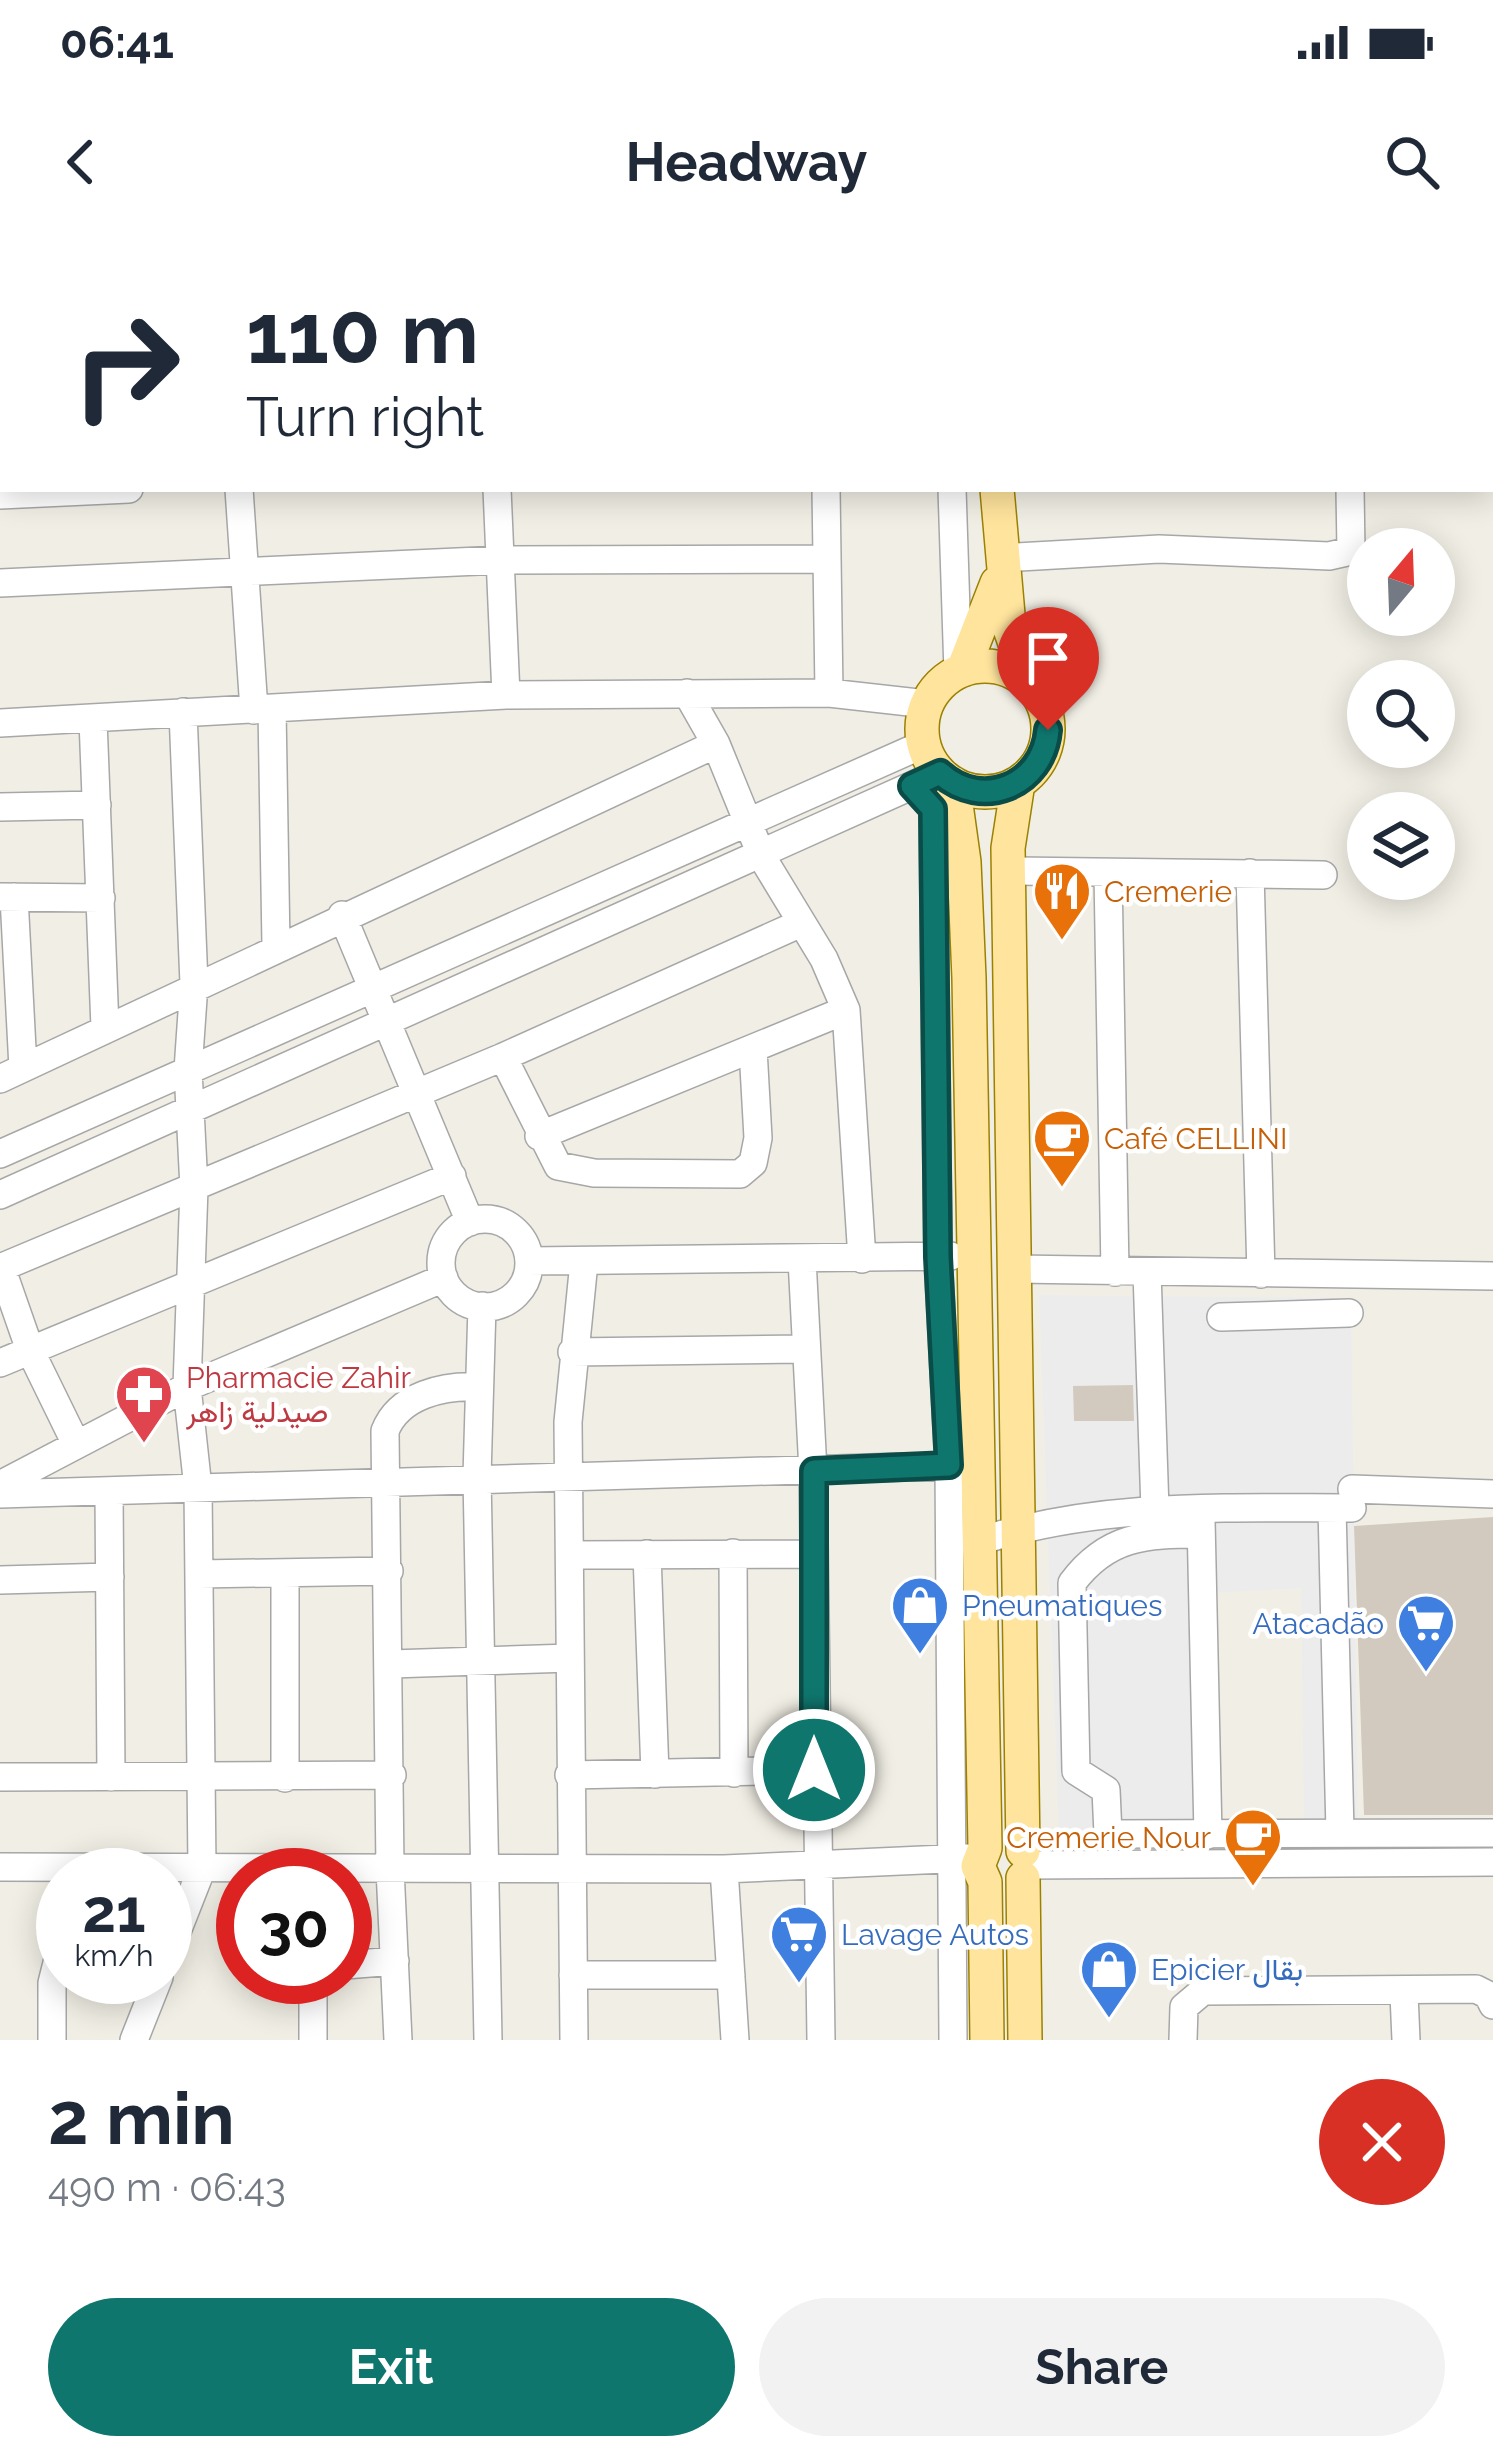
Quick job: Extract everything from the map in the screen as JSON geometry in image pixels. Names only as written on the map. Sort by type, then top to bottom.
[{"type":"main road","points":[[932,772],[981,792],[1018,783],[1039,762],[1048,735],[1044,706],[1030,686],[1009,626],[997,492]]},
{"type":"main road","points":[[987,2040],[971,1867],[977,1542],[962,1465],[974,1255],[965,885],[932,772],[927,704],[961,671],[1001,564]]},
{"type":"main road","points":[[961,671],[1002,669],[1030,686]]},
{"type":"main road","points":[[1018,783],[1009,871],[1025,2040]]},
{"type":"main road","points":[[971,1867],[1005,1890],[1025,1865]]},
{"type":"street","points":[[0,495],[64,492]]},
{"type":"street","points":[[239,492],[263,710],[276,946]]},
{"type":"street","points":[[497,492],[506,695]]},
{"type":"street","points":[[826,492],[830,693]]},
{"type":"street","points":[[952,492],[961,671]]},
{"type":"street","points":[[1001,564],[1159,549],[1329,556],[1351,550],[1350,492]]},
{"type":"street","points":[[0,583],[501,560],[827,559]]},
{"type":"street","points":[[687,693],[716,744],[762,857],[799,924],[811,936],[846,1010],[862,1259]]},
{"type":"street","points":[[0,723],[506,695],[830,693],[927,704]]},
{"type":"street","points":[[183,712],[194,984],[188,1070],[194,1188],[187,1387],[200,1574],[202,1868],[192,1893]]},
{"type":"street","points":[[93,720],[105,1028]]},
{"type":"street","points":[[100,898],[7,897],[11,1074],[194,984],[716,744]]},
{"type":"street","points":[[0,1154],[749,822],[932,772]]},
{"type":"street","points":[[0,1195],[188,1106],[762,857],[932,772]]},
{"type":"street","points":[[932,772],[938,1257],[962,1465],[971,1867],[953,2040]]},
{"type":"street","points":[[0,807],[98,806]]},
{"type":"street","points":[[1009,871],[1323,874]]},
{"type":"street","points":[[1250,873],[1261,1274]]},
{"type":"street","points":[[1108,874],[1115,1272]]},
{"type":"street","points":[[342,915],[470,1222]]},
{"type":"street","points":[[75,1442],[30,1351],[0,1267],[503,1058],[799,924]]},
{"type":"street","points":[[539,1136],[846,1010]]},
{"type":"street","points":[[503,1058],[553,1162],[568,1170],[740,1174],[753,1163],[758,1138],[753,1049]]},
{"type":"street","points":[[0,1363],[452,1176]]},
{"type":"street","points":[[489,1219],[508,1225],[522,1239],[529,1261],[517,1293],[501,1304],[482,1306],[463,1300],[444,1278],[442,1258],[448,1240],[470,1222],[489,1219]]},
{"type":"street","points":[[529,1261],[974,1255]]},
{"type":"street","points":[[802,1259],[814,1471],[814,1770],[830,1867],[821,2040]]},
{"type":"street","points":[[574,2040],[568,1472],[572,1352],[584,1262]]},
{"type":"street","points":[[1015,1269],[1493,1276]]},
{"type":"street","points":[[1147,1272],[1155,1510]]},
{"type":"street","points":[[0,1489],[75,1442],[187,1387],[444,1278]]},
{"type":"street","points":[[482,1306],[477,1476],[488,2040]]},
{"type":"street","points":[[1221,1317],[1349,1313]]},
{"type":"street","points":[[572,1352],[804,1349]]},
{"type":"street","points":[[398,2040],[390,1869],[392,1664],[385,1431],[399,1409],[436,1390],[479,1387]]},
{"type":"street","points":[[0,1489],[110,1491],[568,1472],[962,1465]]},
{"type":"street","points":[[110,1491],[111,1777]]},
{"type":"street","points":[[1493,1493],[1345,1502],[1201,1522],[1105,1548],[1072,1583],[1076,1771],[1106,1790],[1108,1834],[1493,1833]]},
{"type":"street","points":[[1340,1832],[1345,1502]]},
{"type":"street","points":[[977,1542],[1021,1527],[1155,1510],[1201,1522]]},
{"type":"street","points":[[1201,1522],[1208,1835]]},
{"type":"street","points":[[733,1553],[734,1773]]},
{"type":"street","points":[[646,1554],[655,1774]]},
{"type":"street","points":[[570,1555],[814,1554]]},
{"type":"street","points":[[200,1574],[389,1571]]},
{"type":"street","points":[[285,1574],[285,1778]]},
{"type":"street","points":[[0,1580],[110,1576]]},
{"type":"street","points":[[392,1664],[570,1658]]},
{"type":"street","points":[[569,1775],[814,1770]]},
{"type":"street","points":[[0,1778],[392,1775]]},
{"type":"street","points":[[1025,1865],[1493,1862]]},
{"type":"street","points":[[192,1868],[830,1867],[860,1875],[971,1867]]},
{"type":"street","points":[[0,1868],[36,1869]]},
{"type":"street","points":[[724,1869],[735,2040]]},
{"type":"street","points":[[372,1963],[394,1961]]},
{"type":"street","points":[[573,1975],[731,1975]]},
{"type":"street","points":[[1183,2040],[1184,2007],[1203,1991],[1404,1994],[1476,1989],[1488,1995],[1493,2006]]},
{"type":"street","points":[[1404,1994],[1406,2040]]},
{"type":"street","points":[[52,2004],[52,2040]]},
{"type":"street","points":[[134,2040],[148,2004]]},
{"type":"street","points":[[313,2004],[313,2040]]},
{"type":"shaded area","points":[[1039,1295],[1351,1298],[1358,1825],[1304,1830],[1301,1588],[1210,1593],[1211,1832],[1059,1835]]},
{"type":"building","points":[[1133,1385],[1134,1421],[1074,1421],[1073,1386]]},
{"type":"building","name":"Atacadão","points":[[1493,1517],[1493,1815],[1364,1815],[1354,1526]]},
{"type":"place","name":"Cremerie","points":[[1062,942]]},
{"type":"place","name":"Café CELLINI","points":[[1062,1189]]},
{"type":"place","name":"Pharmacie Zahir صيدلية زاهر","points":[[144,1445]]},
{"type":"place","name":"Pneumatiques","points":[[920,1656]]},
{"type":"place","name":"Atacadão","points":[[1426,1674]]},
{"type":"place","name":"Cremerie Nour","points":[[1253,1888]]},
{"type":"place","name":"Lavage Autos","points":[[799,1985]]},
{"type":"place","name":"Epicier بقال","points":[[1109,2020]]},
{"type":"route","points":[[814,1770],[814,1471],[949,1465],[938,1257],[933,809],[924,793],[912,786],[940,773],[969,790],[994,792],[1011,787],[1039,762],[1048,730]]}]
